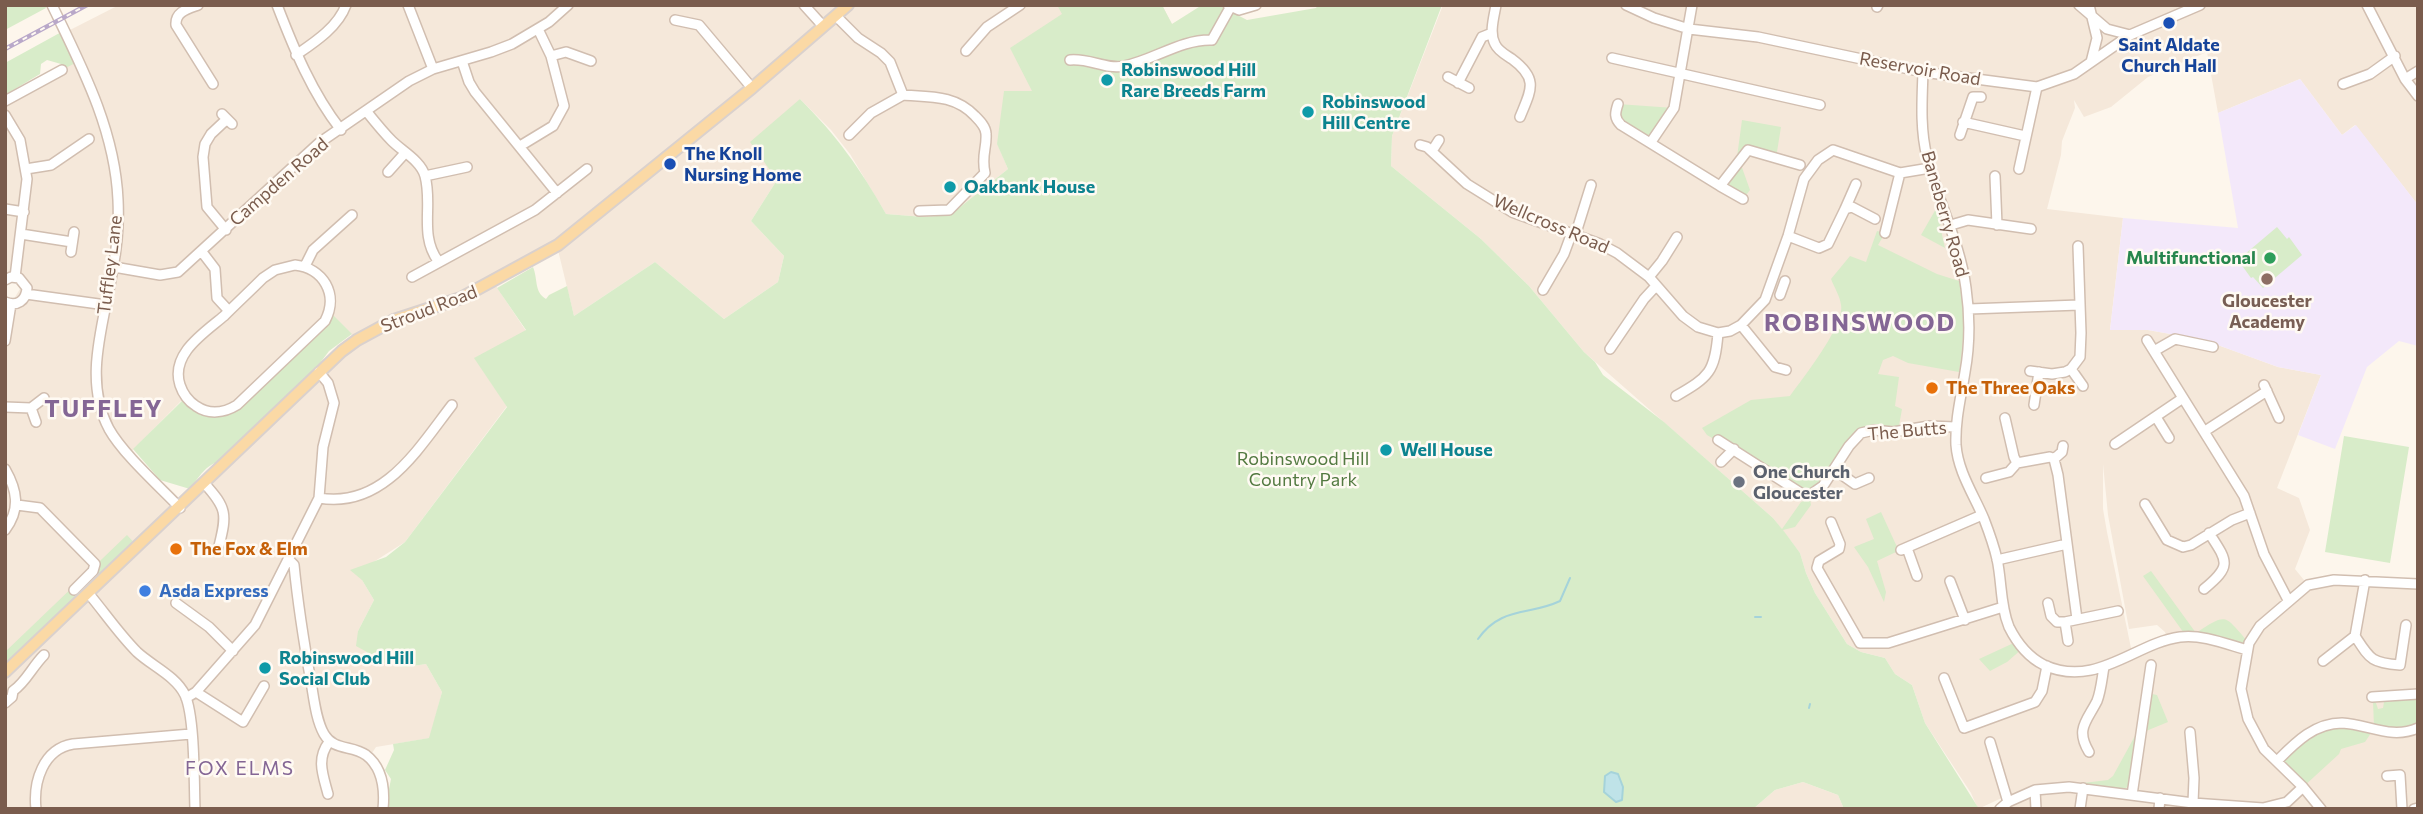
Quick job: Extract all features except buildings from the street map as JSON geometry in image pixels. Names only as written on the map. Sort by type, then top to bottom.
[{"type":"main road","name":"Stroud Road","points":[[5,672],[342,351],[394,320],[461,298],[558,246],[752,88],[848,5]]},
{"type":"street","name":"Tuffley Lane","points":[[52,5],[79,61],[107,135],[116,176],[118,203],[114,267],[96,364],[100,410],[110,431],[180,508]]},
{"type":"street","points":[[198,5],[179,14],[177,25],[213,84]]},
{"type":"street","points":[[277,5],[296,55],[341,130]]},
{"type":"street","points":[[296,55],[334,24],[346,5]]},
{"type":"street","points":[[408,5],[437,68]]},
{"type":"street","name":"Campden Road","points":[[114,267],[167,275],[178,272],[319,144],[409,81],[437,68],[512,44],[538,29],[568,5]]},
{"type":"street","points":[[804,5],[823,26]]},
{"type":"street","points":[[966,51],[987,27],[1020,5]]},
{"type":"street","points":[[1076,57],[1121,67],[1192,41],[1212,40],[1229,6],[1239,10],[1256,5]]},
{"type":"street","points":[[1496,5],[1492,33],[1494,44],[1529,75],[1530,92],[1520,117]]},
{"type":"street","name":"Reservoir Road","points":[[1626,5],[1654,18],[1689,29],[1758,37],[1923,72],[2037,87],[2074,74],[2130,35],[2200,5]]},
{"type":"street","points":[[1651,142],[1674,108],[1692,5]]},
{"type":"street","points":[[2079,5],[2107,29],[2130,35]]},
{"type":"street","points":[[2089,5],[2097,38],[2090,64]]},
{"type":"street","points":[[2367,5],[2406,79],[2418,96]]},
{"type":"street","points":[[836,16],[858,38],[890,62],[903,94]]},
{"type":"street","points":[[680,23],[699,25],[752,88]]},
{"type":"street","points":[[520,146],[553,126],[564,108],[551,56],[538,29]]},
{"type":"street","points":[[1458,83],[1482,37],[1492,33]]},
{"type":"street","points":[[551,56],[566,52],[588,61]]},
{"type":"street","points":[[2343,84],[2370,74],[2395,56]]},
{"type":"street","points":[[1612,58],[1820,104]]},
{"type":"street","points":[[462,61],[475,92],[557,193]]},
{"type":"street","points":[[46,65],[52,75]]},
{"type":"street","points":[[5,101],[62,70]]},
{"type":"street","points":[[2406,79],[2418,71]]},
{"type":"street","name":"Baneberry Road","points":[[1923,72],[1922,114],[1926,154],[1963,266],[1969,309],[1967,359],[1955,427],[1956,450],[1997,560],[2003,607],[2010,628],[2029,657],[2048,666]]},
{"type":"street","points":[[1448,77],[1469,88]]},
{"type":"street","points":[[2019,169],[2037,87]]},
{"type":"street","points":[[848,135],[872,113],[903,94],[951,99],[967,108],[980,121],[986,132],[982,158],[985,173],[949,209],[919,211]]},
{"type":"street","points":[[1959,135],[1973,97],[1981,97]]},
{"type":"street","points":[[1618,104],[1616,120],[1743,199]]},
{"type":"street","points":[[367,112],[417,163],[425,176],[428,237],[438,261]]},
{"type":"street","points":[[5,115],[20,140],[26,169],[21,234],[10,278],[24,282],[26,294],[22,301],[8,303],[5,341]]},
{"type":"street","points":[[226,230],[207,207],[203,157],[205,144],[211,134],[227,119]]},
{"type":"street","points":[[1964,122],[2025,136]]},
{"type":"street","points":[[26,169],[51,165],[89,139]]},
{"type":"street","points":[[1432,151],[1439,139]]},
{"type":"street","name":"Wellcross Road","points":[[1420,145],[1432,151],[1467,184],[1490,200],[1512,212],[1600,244],[1617,253],[1649,278],[1683,316],[1698,327],[1718,333]]},
{"type":"street","points":[[1720,186],[1748,150],[1800,165]]},
{"type":"street","points":[[1676,396],[1702,381],[1716,360],[1718,333],[1741,325],[1765,300],[1788,236],[1804,179],[1818,160],[1833,150],[1900,173],[1930,169]]},
{"type":"street","points":[[388,173],[405,153]]},
{"type":"street","points":[[425,176],[467,167]]},
{"type":"street","points":[[412,277],[535,209],[557,193],[575,172],[587,169]]},
{"type":"street","points":[[1885,233],[1900,173]]},
{"type":"street","points":[[1995,176],[1997,225]]},
{"type":"street","points":[[1788,236],[1819,248],[1831,247],[1856,184]]},
{"type":"street","points":[[1549,287],[1573,235],[1591,185]]},
{"type":"street","points":[[1845,209],[1852,206],[1875,219]]},
{"type":"street","points":[[5,209],[24,212]]},
{"type":"street","points":[[305,266],[313,250],[352,215]]},
{"type":"street","points":[[1951,225],[1968,220],[2031,229]]},
{"type":"street","points":[[21,234],[72,242]]},
{"type":"street","points":[[1649,278],[1677,237]]},
{"type":"street","points":[[2034,405],[2034,372],[2052,374],[2071,369],[2080,357],[2078,247]]},
{"type":"street","points":[[202,252],[215,269],[217,298],[229,311]]},
{"type":"street","points":[[284,266],[305,266],[321,276],[330,293],[330,312],[326,321],[237,405],[230,410],[209,412],[200,409],[186,397],[178,378],[178,369],[186,350],[229,311],[275,270],[284,266]]},
{"type":"street","points":[[1771,285],[1782,288]]},
{"type":"street","points":[[1611,349],[1656,286]]},
{"type":"street","points":[[26,294],[106,305]]},
{"type":"street","points":[[1969,309],[2079,305]]},
{"type":"street","points":[[1741,325],[1775,367],[1786,370]]},
{"type":"street","points":[[2154,352],[2175,340],[2213,347]]},
{"type":"street","points":[[2147,341],[2244,496],[2264,554],[2288,600]]},
{"type":"street","points":[[2071,369],[2083,386]]},
{"type":"street","points":[[186,698],[196,692],[256,625],[319,498],[323,447],[334,403],[328,383],[320,372]]},
{"type":"street","points":[[2204,431],[2265,388],[2279,418]]},
{"type":"street","points":[[5,407],[31,408],[44,398]]},
{"type":"street","points":[[2115,444],[2183,398]]},
{"type":"street","points":[[31,408],[36,422]]},
{"type":"street","points":[[319,498],[342,500],[362,495],[393,478],[449,409],[457,421]]},
{"type":"street","points":[[2156,416],[2169,438]]},
{"type":"street","points":[[2005,418],[2017,463]]},
{"type":"street","name":"The Butts","points":[[1718,439],[1804,495],[1815,494],[1861,433],[1868,430],[1893,432],[1929,426],[1955,427]]},
{"type":"street","points":[[2054,459],[2062,452],[2063,446]]},
{"type":"street","points":[[1721,462],[1734,449]]},
{"type":"street","points":[[1986,478],[2009,472],[2017,463],[2050,457],[2054,459]]},
{"type":"street","points":[[2054,459],[2059,475],[2077,619]]},
{"type":"street","points":[[5,470],[13,483],[17,505],[7,527]]},
{"type":"street","points":[[1835,470],[1855,484],[1869,478]]},
{"type":"street","points":[[204,483],[222,507],[226,519],[222,544]]},
{"type":"street","points":[[2145,504],[2167,540],[2183,547],[2250,513]]},
{"type":"street","points":[[17,505],[40,508],[95,564],[93,572],[74,590]]},
{"type":"street","points":[[1917,576],[1904,549],[1982,515]]},
{"type":"street","points":[[1831,522],[1840,544],[1839,549],[1819,561],[1817,568],[1860,643],[1888,643],[2003,607]]},
{"type":"street","points":[[2204,589],[2223,572],[2225,563],[2224,556],[2209,533]]},
{"type":"street","points":[[1997,560],[2067,544]]},
{"type":"street","points":[[290,561],[294,565],[299,618],[322,732],[330,742],[366,755],[380,773],[384,793],[383,809]]},
{"type":"street","points":[[2321,809],[2258,740],[2245,711],[2242,689],[2246,650],[2260,626],[2308,585],[2334,580],[2418,584]]},
{"type":"street","points":[[2365,580],[2355,636],[2368,658],[2375,662],[2400,665],[2406,625]]},
{"type":"street","points":[[1950,581],[1965,620]]},
{"type":"street","points":[[89,594],[120,634],[138,653],[174,681],[186,698],[195,809]]},
{"type":"street","points":[[176,603],[209,627],[233,651]]},
{"type":"street","points":[[2048,603],[2057,622],[2118,611]]},
{"type":"street","points":[[2065,622],[2068,641]]},
{"type":"street","points":[[2323,661],[2355,636]]},
{"type":"street","points":[[1944,678],[1964,728],[2035,702],[2042,691],[2048,666],[2078,670],[2104,667],[2178,637],[2202,638],[2246,650]]},
{"type":"street","points":[[5,703],[44,656]]},
{"type":"street","points":[[2132,795],[2151,665]]},
{"type":"street","points":[[2089,752],[2082,742],[2083,723],[2098,699],[2104,667]]},
{"type":"street","points":[[5,681],[13,691]]},
{"type":"street","points":[[196,692],[243,722],[264,686]]},
{"type":"street","points":[[2372,697],[2418,694]]},
{"type":"street","points":[[2277,761],[2312,730],[2341,723],[2401,734],[2418,728]]},
{"type":"street","points":[[2190,732],[2193,803]]},
{"type":"street","points":[[36,809],[36,786],[51,754],[58,749],[73,744],[191,734]]},
{"type":"street","points":[[328,794],[320,762],[330,742]]},
{"type":"street","points":[[1990,742],[2004,805],[2035,790],[2069,787],[2132,795],[2159,804],[2193,803],[2263,808],[2278,806],[2292,798],[2303,787]]},
{"type":"street","points":[[2388,776],[2400,775],[2402,809]]},
{"type":"street","points":[[2080,809],[2083,788]]},
{"type":"street","points":[[2035,790],[2036,809]]},
{"type":"shaded area","points":[[119,5],[1162,5],[1172,24],[1205,5],[1226,5],[1221,11],[997,143],[1008,169],[950,215],[924,217],[886,214],[850,154],[800,99],[777,180],[751,221],[784,256],[778,282],[724,319],[655,262],[574,316],[557,246],[494,283],[526,331],[475,358],[507,406],[405,542],[372,563],[362,580],[374,600],[358,631],[368,651],[361,660],[406,667],[426,664],[442,692],[430,738],[376,747],[370,756],[380,782],[380,809],[5,809],[5,341],[11,304],[24,282],[5,280],[5,101],[69,65],[79,61],[81,63],[70,30]],"holes":[[[330,313],[357,340],[180,507],[129,454],[182,400],[221,412],[237,405]]]},
{"type":"shaded area","points":[[1443,5],[2418,5],[2418,205],[2355,125],[2342,135],[2300,79],[2218,113],[2207,52],[2148,77],[2111,107],[2084,117],[2074,100],[2075,108],[2062,141],[2047,209],[2123,218],[2110,330],[2148,330],[2176,335],[2215,344],[2278,367],[2321,375],[2277,488],[2299,498],[2310,530],[2295,569],[2308,585],[2334,580],[2418,584],[2418,809],[2000,809],[2006,796],[1978,809],[1971,793],[1925,723],[1912,685],[1895,674],[1885,658],[1861,652],[1847,644],[1815,593],[1800,553],[1773,518],[1584,352],[1529,286],[1481,239],[1391,166],[1392,136]],"holes":[[[2103,464],[2108,515],[2129,629],[2157,625],[2165,632],[2167,640],[2138,652],[2131,648],[2107,532],[2103,509]]]},
{"type":"shaded area","name":"Gloucester Academy","points":[[2300,79],[2342,135],[2356,125],[2418,205],[2418,346],[2399,341],[2367,367],[2335,449],[2298,435],[2321,375],[2278,367],[2215,344],[2176,335],[2148,330],[2110,330],[2123,218],[2238,228],[2218,113]]},
{"type":"shaded area","points":[[1803,782],[1838,795],[1844,809],[1753,809],[1775,790]]},
{"type":"green space","points":[[5,5],[45,5],[46,8],[5,30]]},
{"type":"green space","name":"Robinswood Hill Country Park","points":[[1057,5],[1162,5],[1172,24],[1202,5],[1218,5],[1247,20],[1316,8],[1318,5],[1442,5],[1392,136],[1391,166],[1481,239],[1529,286],[1595,362],[1603,375],[1664,422],[1773,518],[1782,529],[1801,502],[1810,499],[1811,505],[1795,527],[1783,530],[1800,553],[1815,593],[1847,644],[1861,652],[1885,658],[1895,674],[1912,685],[1925,723],[1979,809],[1844,809],[1838,795],[1803,782],[1775,790],[1753,809],[385,809],[391,779],[385,770],[394,750],[393,744],[429,738],[442,692],[426,664],[406,667],[361,660],[367,652],[356,646],[358,631],[374,600],[362,580],[350,570],[386,557],[405,542],[507,407],[474,358],[526,330],[497,288],[533,267],[538,289],[546,299],[567,286],[574,316],[655,262],[724,319],[778,282],[784,256],[751,221],[777,180],[750,142],[800,99],[847,153],[886,214],[924,217],[950,215],[1008,169],[997,144],[1004,91],[1032,91],[1010,48],[1062,14]]},
{"type":"green space","points":[[65,30],[79,61],[62,70],[61,64],[47,60],[41,64],[40,74],[5,95],[5,63]]},
{"type":"green space","points":[[1618,104],[1674,108],[1651,142],[1621,125]]},
{"type":"green space","points":[[1742,120],[1781,127],[1776,158],[1749,150],[1740,162],[1750,190],[1743,199],[1720,186],[1737,157]]},
{"type":"green space","points":[[1937,207],[1942,219],[1940,226],[1945,248],[1921,235]]},
{"type":"green space","name":"Multifunctional","points":[[2277,227],[2287,239],[2289,237],[2302,255],[2263,288],[2251,278],[2238,260]]},
{"type":"green space","points":[[1877,231],[1885,233],[1878,245],[1937,274],[1959,281],[1963,326],[1959,372],[1908,363],[1893,356],[1883,360],[1878,374],[1899,377],[1895,406],[1902,409],[1898,431],[1868,430],[1810,495],[1707,435],[1702,428],[1751,400],[1790,396],[1837,325],[1841,305],[1831,279],[1850,256],[1866,262]]},
{"type":"green space","points":[[330,312],[352,334],[329,351],[221,461],[203,472],[190,489],[160,480],[133,449],[183,400],[200,409],[230,410]]},
{"type":"green space","points":[[2344,436],[2409,447],[2390,563],[2325,552]]},
{"type":"green space","points":[[1881,512],[1897,547],[1896,552],[1877,561],[1886,592],[1884,602],[1868,567],[1854,547],[1874,539],[1866,519]]},
{"type":"green space","points":[[127,535],[138,547],[5,672],[5,652]]},
{"type":"green space","points":[[2151,571],[2196,633],[2214,622],[2225,620],[2249,643],[2247,650],[2186,636],[2143,576]]},
{"type":"green space","points":[[2018,641],[2023,648],[2007,662],[1990,671],[1979,659]]},
{"type":"green space","points":[[2152,694],[2157,695],[2168,722],[2146,731]]},
{"type":"green space","points":[[2418,699],[2418,724],[2397,730],[2374,727],[2373,701],[2378,709],[2383,708],[2384,702]]},
{"type":"green space","points":[[2141,711],[2131,784],[2121,790],[2081,785],[2108,780],[2113,776],[2136,734]]},
{"type":"green space","points":[[2341,723],[2373,730],[2365,742],[2341,749],[2339,754],[2303,787],[2277,761],[2312,730]]},
{"type":"water","points":[[1611,772],[1618,774],[1623,787],[1622,800],[1616,802],[1604,792],[1605,776]]},
{"type":"waterway","points":[[1478,639],[1496,621],[1506,616],[1560,601],[1570,578]]},
{"type":"waterway","points":[[1755,617],[1761,617]]},
{"type":"waterway","points":[[1809,708],[1810,704]]},
{"type":"railway","points":[[5,49],[87,5]]},
{"type":"place","name":"Saint Aldate Church Hall","points":[[2169,23]]},
{"type":"place","name":"Robinswood Hill Rare Breeds Farm","points":[[1107,80]]},
{"type":"place","name":"Robinswood Hill Centre","points":[[1308,112]]},
{"type":"place","name":"The Knoll Nursing Home","points":[[670,164]]},
{"type":"place","name":"Oakbank House","points":[[950,187]]},
{"type":"place","name":"Multifunctional","points":[[2270,258]]},
{"type":"place","name":"Gloucester Academy","points":[[2267,279]]},
{"type":"place","name":"The Three Oaks","points":[[1932,388]]},
{"type":"place","name":"Well House","points":[[1386,450]]},
{"type":"place","name":"One Church Gloucester","points":[[1739,482]]},
{"type":"place","name":"The Fox & Elm","points":[[176,549]]},
{"type":"place","name":"Asda Express","points":[[145,591]]},
{"type":"place","name":"Robinswood Hill Social Club","points":[[265,668]]},
{"type":"district","name":"ROBINSWOOD","points":[[1860,323]]},
{"type":"district","name":"TUFFLEY","points":[[104,409]]},
{"type":"district","name":"FOX ELMS","points":[[240,769]]}]
